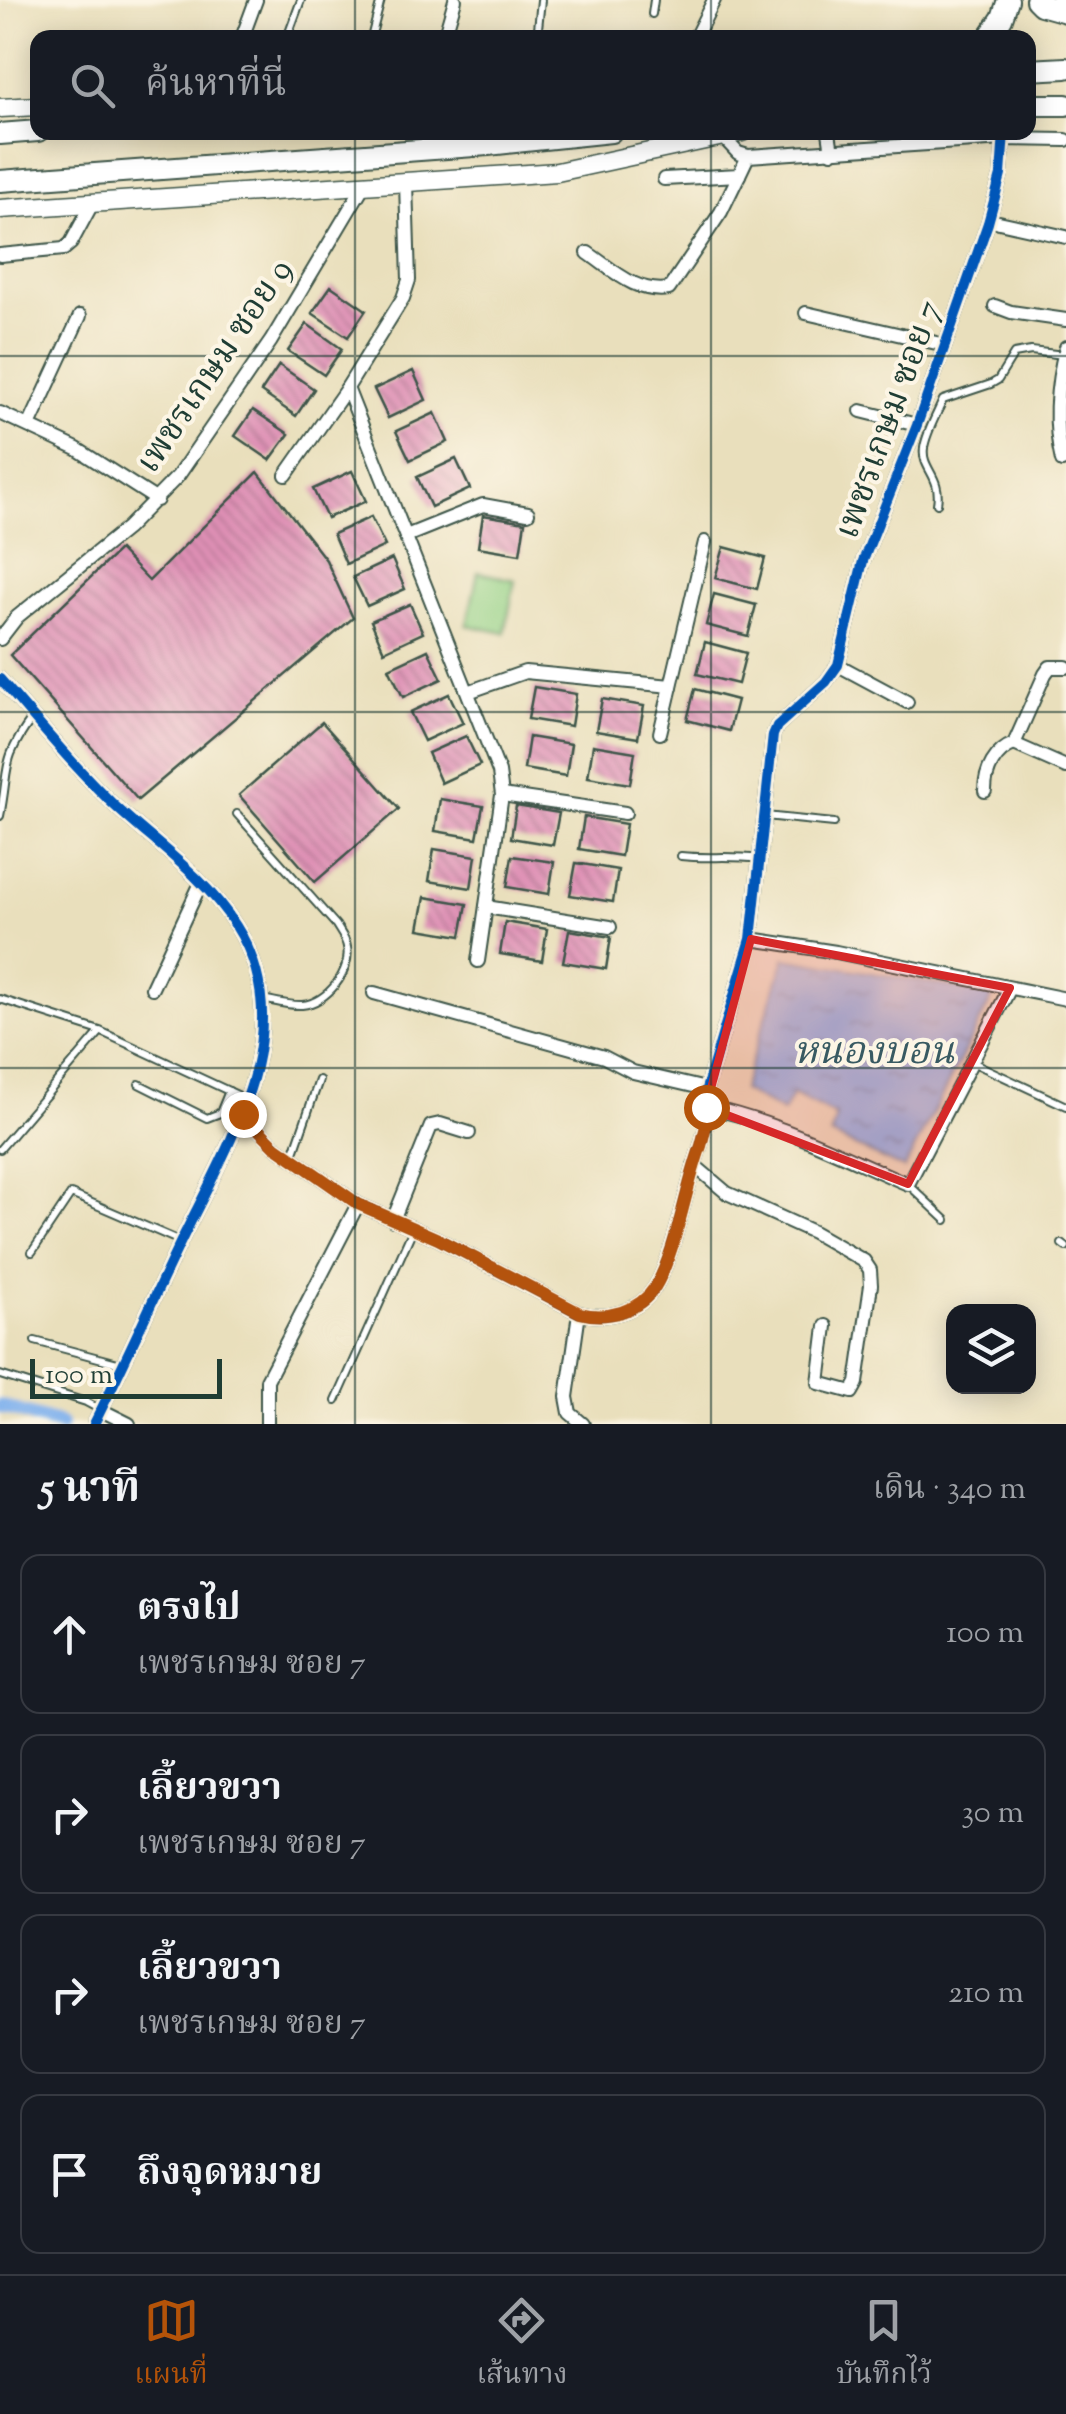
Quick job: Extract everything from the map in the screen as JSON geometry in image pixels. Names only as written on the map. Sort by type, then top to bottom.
[{"type":"main road","points":[[994,30],[1008,0]]},
{"type":"main road","points":[[1036,0],[1041,5],[1066,10]]},
{"type":"main road","points":[[1062,0],[1066,10]]},
{"type":"main road","points":[[1036,70],[1066,68]]},
{"type":"main road","points":[[1036,105],[1066,104]]},
{"type":"main road","points":[[0,108],[30,106]]},
{"type":"main road","points":[[0,134],[30,132]]},
{"type":"main road","points":[[0,181],[541,140]]},
{"type":"main road","points":[[0,209],[557,172],[705,140]]},
{"type":"street","points":[[245,30],[256,0]]},
{"type":"street","points":[[446,30],[455,0]]},
{"type":"street","points":[[697,30],[714,0]]},
{"type":"street","points":[[1036,138],[1066,140]]},
{"type":"street","points":[[735,140],[738,152],[748,156],[961,140]]},
{"type":"street","points":[[830,140],[832,152]]},
{"type":"street","name":"เพชรเกษม ซอย 7","points":[[580,1313],[596,1317],[618,1314],[636,1305],[654,1288],[672,1243],[706,1126],[706,1090],[751,938],[773,735],[838,665],[863,561],[917,425],[988,223],[1004,140]]},
{"type":"street","points":[[588,253],[630,282],[648,289],[669,290],[721,212],[748,156]]},
{"type":"street","points":[[664,179],[739,175]]},
{"type":"street","points":[[286,475],[403,298],[409,280],[406,183]]},
{"type":"street","name":"เพชรเกษม ซอย 9","points":[[0,639],[17,616],[157,500],[178,476],[271,341],[364,186]]},
{"type":"street","points":[[0,255],[64,249],[92,204]]},
{"type":"street","points":[[999,222],[1066,237]]},
{"type":"street","points":[[994,306],[1066,320]]},
{"type":"street","points":[[806,313],[945,344]]},
{"type":"street","points":[[28,426],[80,316]]},
{"type":"street","points":[[1062,461],[1056,433],[1059,373],[1065,351]]},
{"type":"street","points":[[347,388],[499,772],[502,795],[478,961]]},
{"type":"street","points":[[860,411],[917,425]]},
{"type":"street","points":[[0,413],[77,449],[157,500]]},
{"type":"street","points":[[406,536],[483,506],[528,513]]},
{"type":"street","points":[[660,733],[705,542]]},
{"type":"street","points":[[838,665],[907,702]]},
{"type":"street","points":[[1014,744],[1045,674],[1050,667],[1066,667]]},
{"type":"street","points":[[468,692],[524,672],[671,686]]},
{"type":"street","points":[[0,679],[114,804],[202,883],[237,926],[250,952],[262,999],[259,1049],[243,1114],[97,1418],[128,1424]]},
{"type":"street","points":[[985,791],[985,778],[995,758],[1014,744],[1066,767]]},
{"type":"street","points":[[502,795],[625,813]]},
{"type":"street","points":[[152,988],[202,883]]},
{"type":"street","points":[[486,908],[610,927]]},
{"type":"street","points":[[751,938],[1066,999]]},
{"type":"street","points":[[706,1107],[736,1112],[782,1129],[908,1184],[1010,988]]},
{"type":"street","points":[[374,993],[604,1057],[633,1072],[706,1090]]},
{"type":"street","points":[[243,1114],[292,1158],[358,1204],[517,1278],[580,1313],[567,1397],[570,1413],[583,1424]]},
{"type":"street","points":[[393,1220],[431,1126],[440,1124],[468,1133]]},
{"type":"street","points":[[694,1165],[727,1193],[814,1232],[864,1261],[870,1270],[871,1285],[857,1383],[852,1392],[820,1383],[826,1326]]},
{"type":"street","points":[[267,1424],[267,1380],[358,1204]]},
{"type":"lane","points":[[290,30],[301,0]]},
{"type":"lane","points":[[373,30],[382,0]]},
{"type":"lane","points":[[538,30],[541,0]]},
{"type":"lane","points":[[652,14],[654,0]]},
{"type":"lane","points":[[937,504],[940,488],[925,461],[924,448],[943,400],[992,384],[1014,354],[1065,351]]},
{"type":"lane","points":[[0,816],[5,768],[12,745],[33,717]]},
{"type":"lane","points":[[237,814],[336,925],[347,944],[348,960],[324,997],[303,1006],[262,999]]},
{"type":"lane","points":[[764,816],[834,823]]},
{"type":"lane","points":[[681,856],[709,859],[727,854],[759,860]]},
{"type":"lane","points":[[0,998],[100,1031],[248,1100]]},
{"type":"lane","points":[[0,1149],[100,1031]]},
{"type":"lane","points":[[971,1061],[1066,1106]]},
{"type":"lane","points":[[292,1158],[319,1080]]},
{"type":"lane","points":[[139,1084],[207,1118],[220,1113],[229,1091]]},
{"type":"lane","points":[[908,1184],[946,1220]]},
{"type":"lane","points":[[32,1252],[71,1194],[180,1242]]},
{"type":"lane","points":[[336,1402],[414,1228]]},
{"type":"lane","points":[[35,1342],[124,1365]]},
{"type":"lane","points":[[0,1375],[86,1402],[97,1418]]},
{"type":"highlighted area","points":[[751,939],[1010,988],[908,1184],[706,1107]]},
{"type":"green space","points":[[478,572],[515,580],[505,633],[467,625]]},
{"type":"water","name":"หนองบอน","points":[[785,958],[994,994],[904,1169],[831,1135],[836,1116],[793,1094],[783,1112],[742,1090]]},
{"type":"building","points":[[331,286],[366,310],[348,337],[312,313]]},
{"type":"building","points":[[307,324],[342,349],[324,375],[288,351]]},
{"type":"building","points":[[279,365],[314,389],[296,416],[261,392]]},
{"type":"building","points":[[413,371],[426,400],[388,418],[374,389]]},
{"type":"building","points":[[253,410],[289,434],[270,460],[235,436]]},
{"type":"building","points":[[435,413],[448,442],[410,460],[396,431]]},
{"type":"building","points":[[456,459],[470,489],[431,507],[417,477]]},
{"type":"building","points":[[352,471],[366,501],[327,518],[313,489]]},
{"type":"building","points":[[258,472],[326,560],[353,618],[138,800],[10,655],[119,550],[149,581]]},
{"type":"building","points":[[483,515],[525,522],[520,554],[478,547]]},
{"type":"building","points":[[371,517],[385,546],[346,564],[333,534]]},
{"type":"building","points":[[724,547],[765,558],[757,589],[715,578]]},
{"type":"building","points":[[392,559],[405,589],[367,606],[353,577]]},
{"type":"building","points":[[714,594],[756,605],[748,636],[706,625]]},
{"type":"building","points":[[410,604],[423,633],[384,651],[371,621]]},
{"type":"building","points":[[705,642],[746,653],[738,684],[697,674]]},
{"type":"building","points":[[428,650],[442,679],[403,697],[389,668]]},
{"type":"building","points":[[534,687],[576,694],[571,726],[528,719]]},
{"type":"building","points":[[695,689],[737,700],[729,731],[687,720]]},
{"type":"building","points":[[449,694],[463,723],[424,741],[410,712]]},
{"type":"building","points":[[602,699],[644,706],[638,738],[596,731]]},
{"type":"building","points":[[322,722],[399,809],[315,882],[239,795]]},
{"type":"building","points":[[466,736],[480,765],[441,783],[428,753]]},
{"type":"building","points":[[529,737],[571,744],[566,776],[524,769]]},
{"type":"building","points":[[593,745],[635,752],[630,784],[588,777]]},
{"type":"building","points":[[440,799],[483,806],[477,838],[435,831]]},
{"type":"building","points":[[516,806],[559,813],[553,845],[511,838]]},
{"type":"building","points":[[584,817],[626,824],[621,856],[579,849]]},
{"type":"building","points":[[434,849],[476,856],[471,888],[429,881]]},
{"type":"building","points":[[512,856],[554,862],[549,894],[507,887]]},
{"type":"building","points":[[576,863],[618,870],[613,902],[570,895]]},
{"type":"building","points":[[425,897],[467,904],[461,936],[419,929]]},
{"type":"building","points":[[505,922],[547,929],[542,961],[500,954]]},
{"type":"building","points":[[569,930],[611,937],[606,969],[563,962]]},
{"type":"waterway","points":[[0,1406],[61,1424]]},
{"type":"cycle path","points":[[243,1114],[275,1146],[358,1204],[438,1239],[579,1313],[611,1315],[648,1296],[662,1273],[674,1238],[706,1126],[706,1089],[751,939],[773,735],[777,726],[826,682],[838,665],[863,561],[917,425],[988,223],[1001,175],[1003,140]]},
{"type":"cycle path","points":[[0,679],[97,788],[194,875],[223,908],[255,965],[262,1005],[260,1046],[237,1126],[94,1424]]},
{"type":"route","points":[[243,1114],[275,1146],[358,1204],[438,1239],[580,1313],[596,1317],[618,1314],[636,1305],[654,1288],[701,1146],[706,1107]]}]
